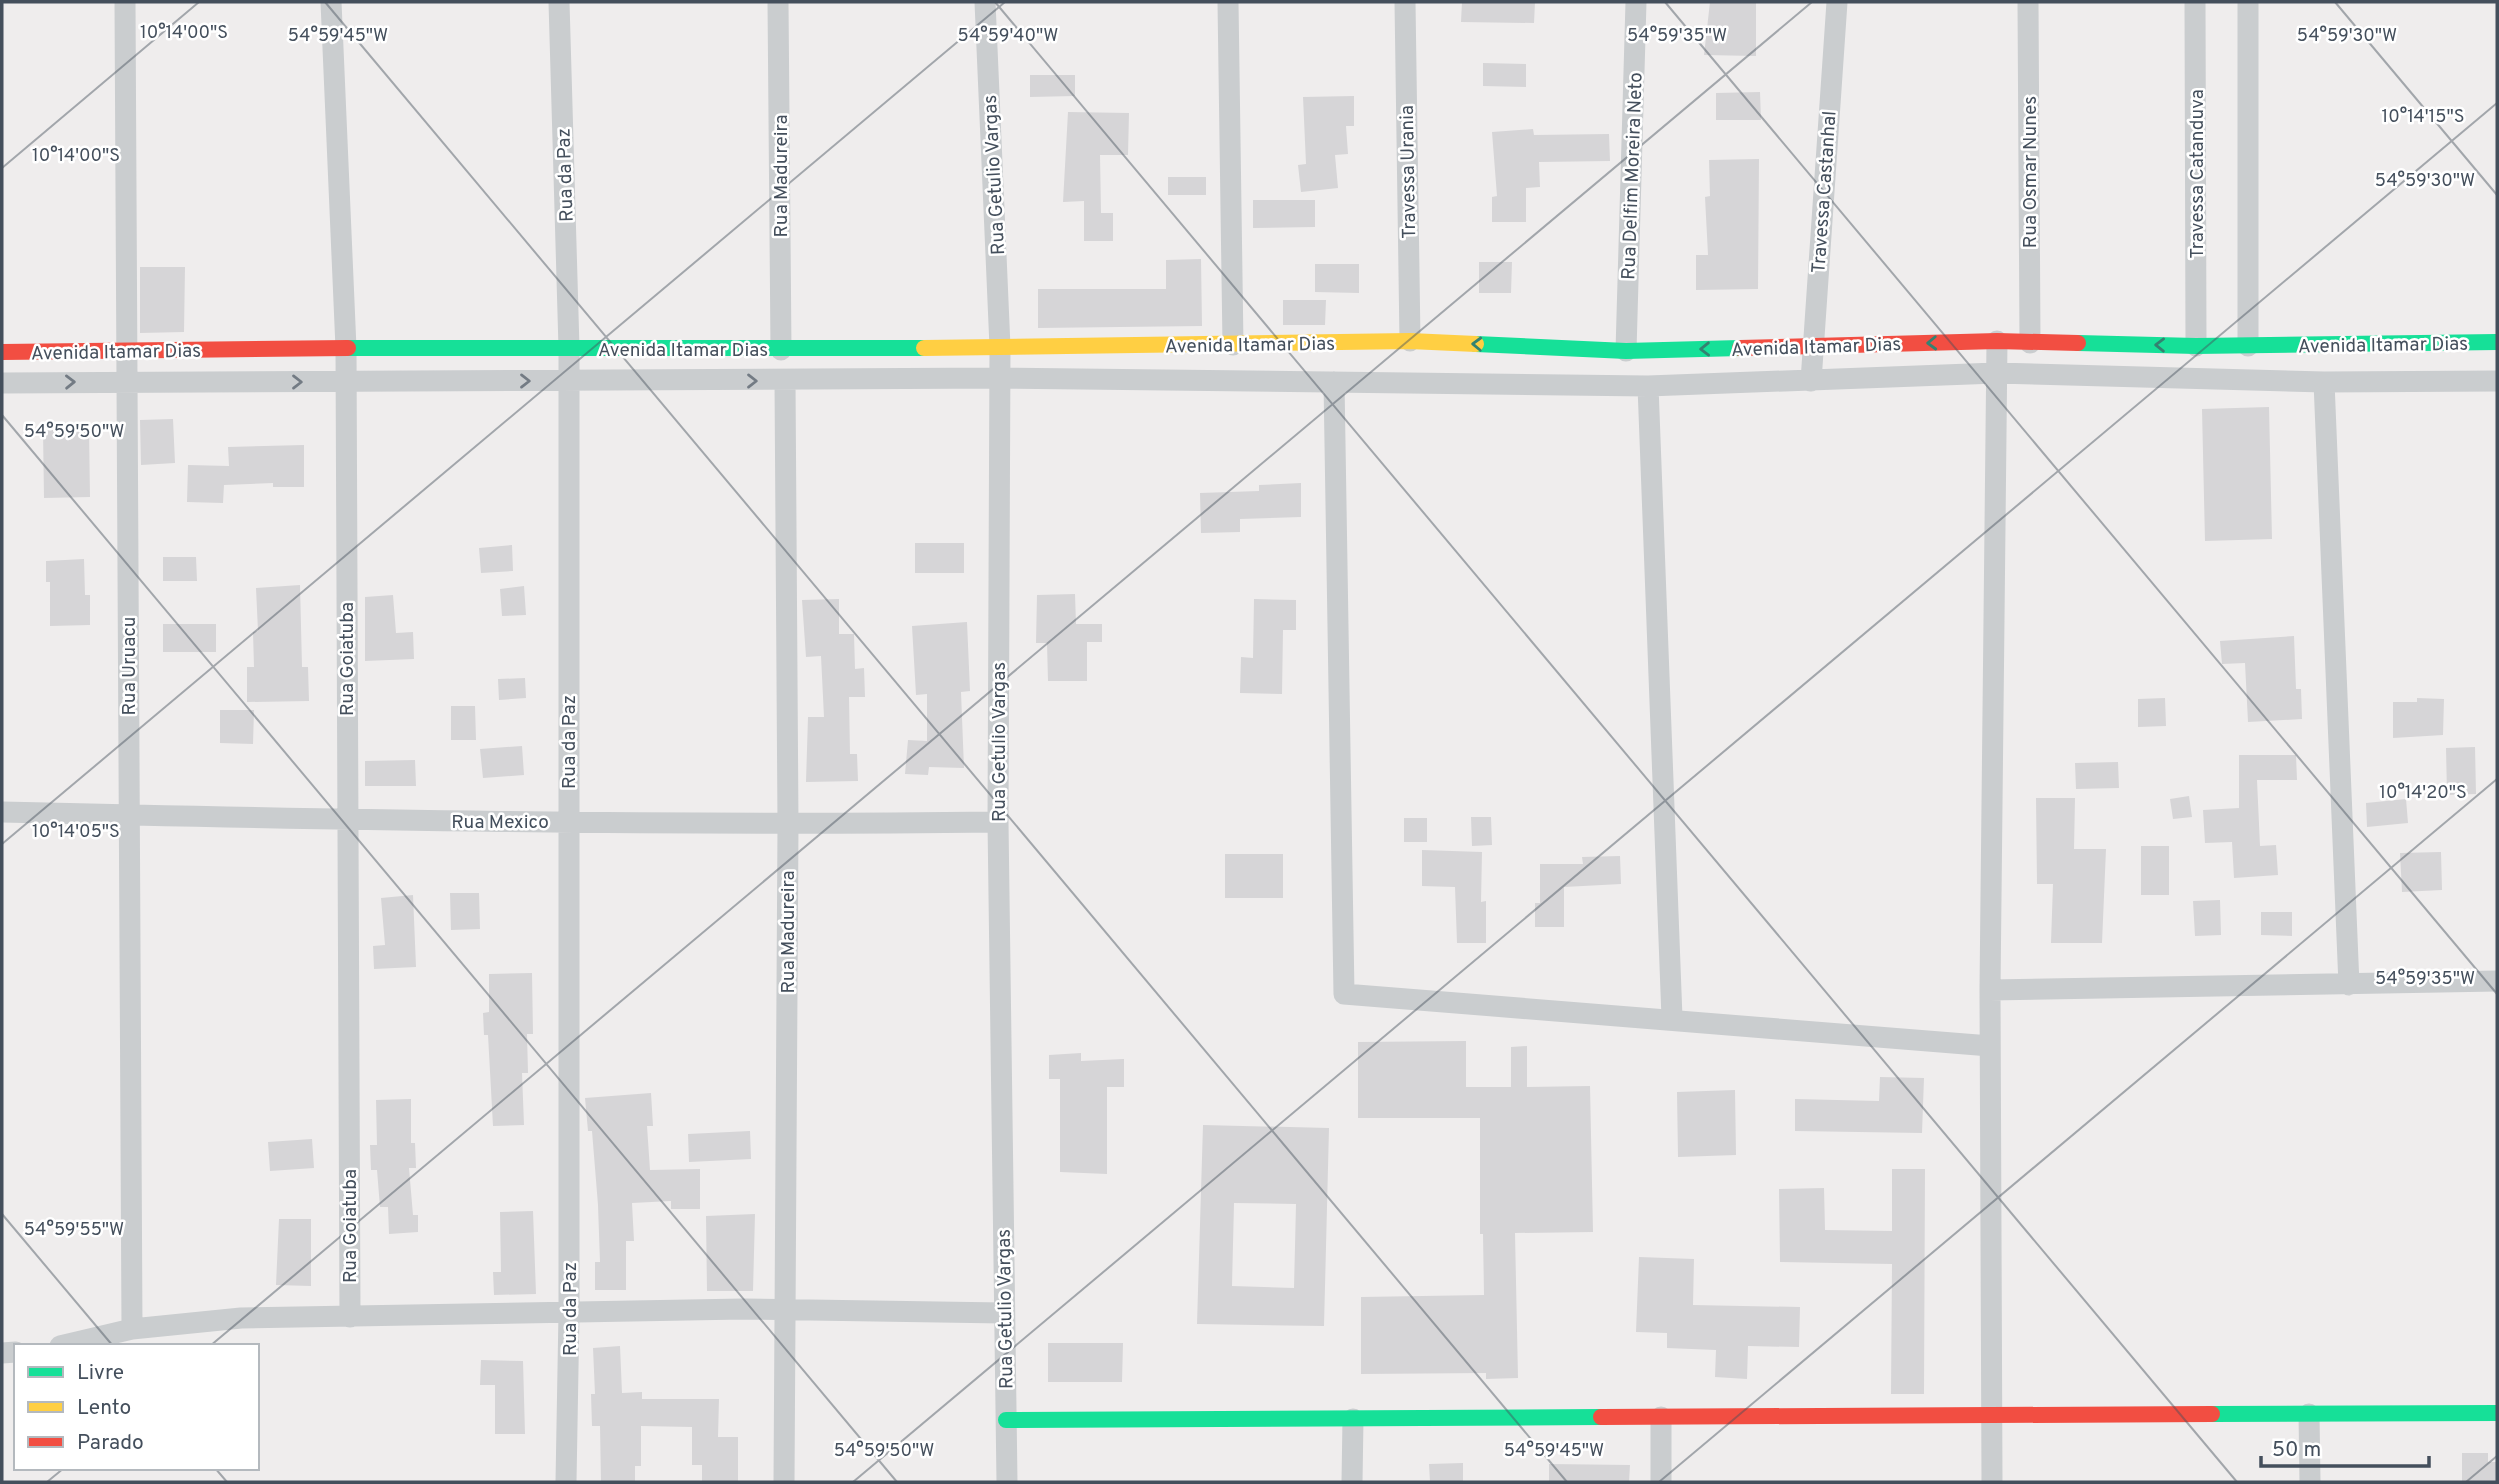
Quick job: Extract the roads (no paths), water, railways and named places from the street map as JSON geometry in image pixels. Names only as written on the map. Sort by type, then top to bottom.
[{"type":"street","name":"Rua Uruacu","points":[[125,2],[132,1329]]},
{"type":"street","name":"Rua Goiatuba","points":[[331,2],[346,348],[350,1317]]},
{"type":"street","name":"Rua da Paz","points":[[558,2],[569,348],[569,1312],[566,1482]]},
{"type":"street","name":"Rua Madureira","points":[[778,2],[782,350]]},
{"type":"street","name":"Rua Getulio Vargas","points":[[985,2],[1000,347],[998,822],[1007,1482]]},
{"type":"street","points":[[1228,2],[1233,345]]},
{"type":"street","name":"Travessa Urania","points":[[1405,2],[1410,341]]},
{"type":"street","name":"Rua Delfim Moreira Neto","points":[[1626,351],[1636,2]]},
{"type":"street","name":"Travessa Castanhal","points":[[1811,382],[1838,2]]},
{"type":"street","name":"Rua Osmar Nunes","points":[[2028,2],[2030,343]]},
{"type":"street","name":"Travessa Catanduva","points":[[2195,2],[2196,346]]},
{"type":"street","points":[[2248,2],[2248,346]]},
{"type":"street","name":"Avenida Itamar Dias","points":[[2,352],[346,348],[782,350],[1410,341],[1626,351],[1997,341],[2196,346],[2497,342]]},
{"type":"street","points":[[1992,1482],[1990,990],[1997,341]]},
{"type":"street","name":"Avenida Itamar Dias","points":[[2,383],[1000,378],[1648,386],[1996,373],[2325,382],[2497,380]]},
{"type":"street","name":"Rua Madureira","points":[[784,1482],[788,825],[785,381]]},
{"type":"street","points":[[1334,382],[1344,994],[1672,1018],[1990,1046]]},
{"type":"street","points":[[2325,382],[2349,985]]},
{"type":"street","points":[[1648,386],[1672,1018]]},
{"type":"street","name":"Rua Mexico","points":[[2,812],[346,821],[788,825],[998,822]]},
{"type":"street","points":[[1990,990],[2497,981]]},
{"type":"street","points":[[68,1344],[132,1329],[241,1318],[784,1310],[1003,1313]]},
{"type":"street","points":[[1006,1420],[2497,1413]]},
{"type":"street","points":[[2309,1414],[2310,1482]]},
{"type":"street","points":[[1661,1417],[1661,1482]]},
{"type":"street","points":[[1352,1482],[1353,1419]]}]
